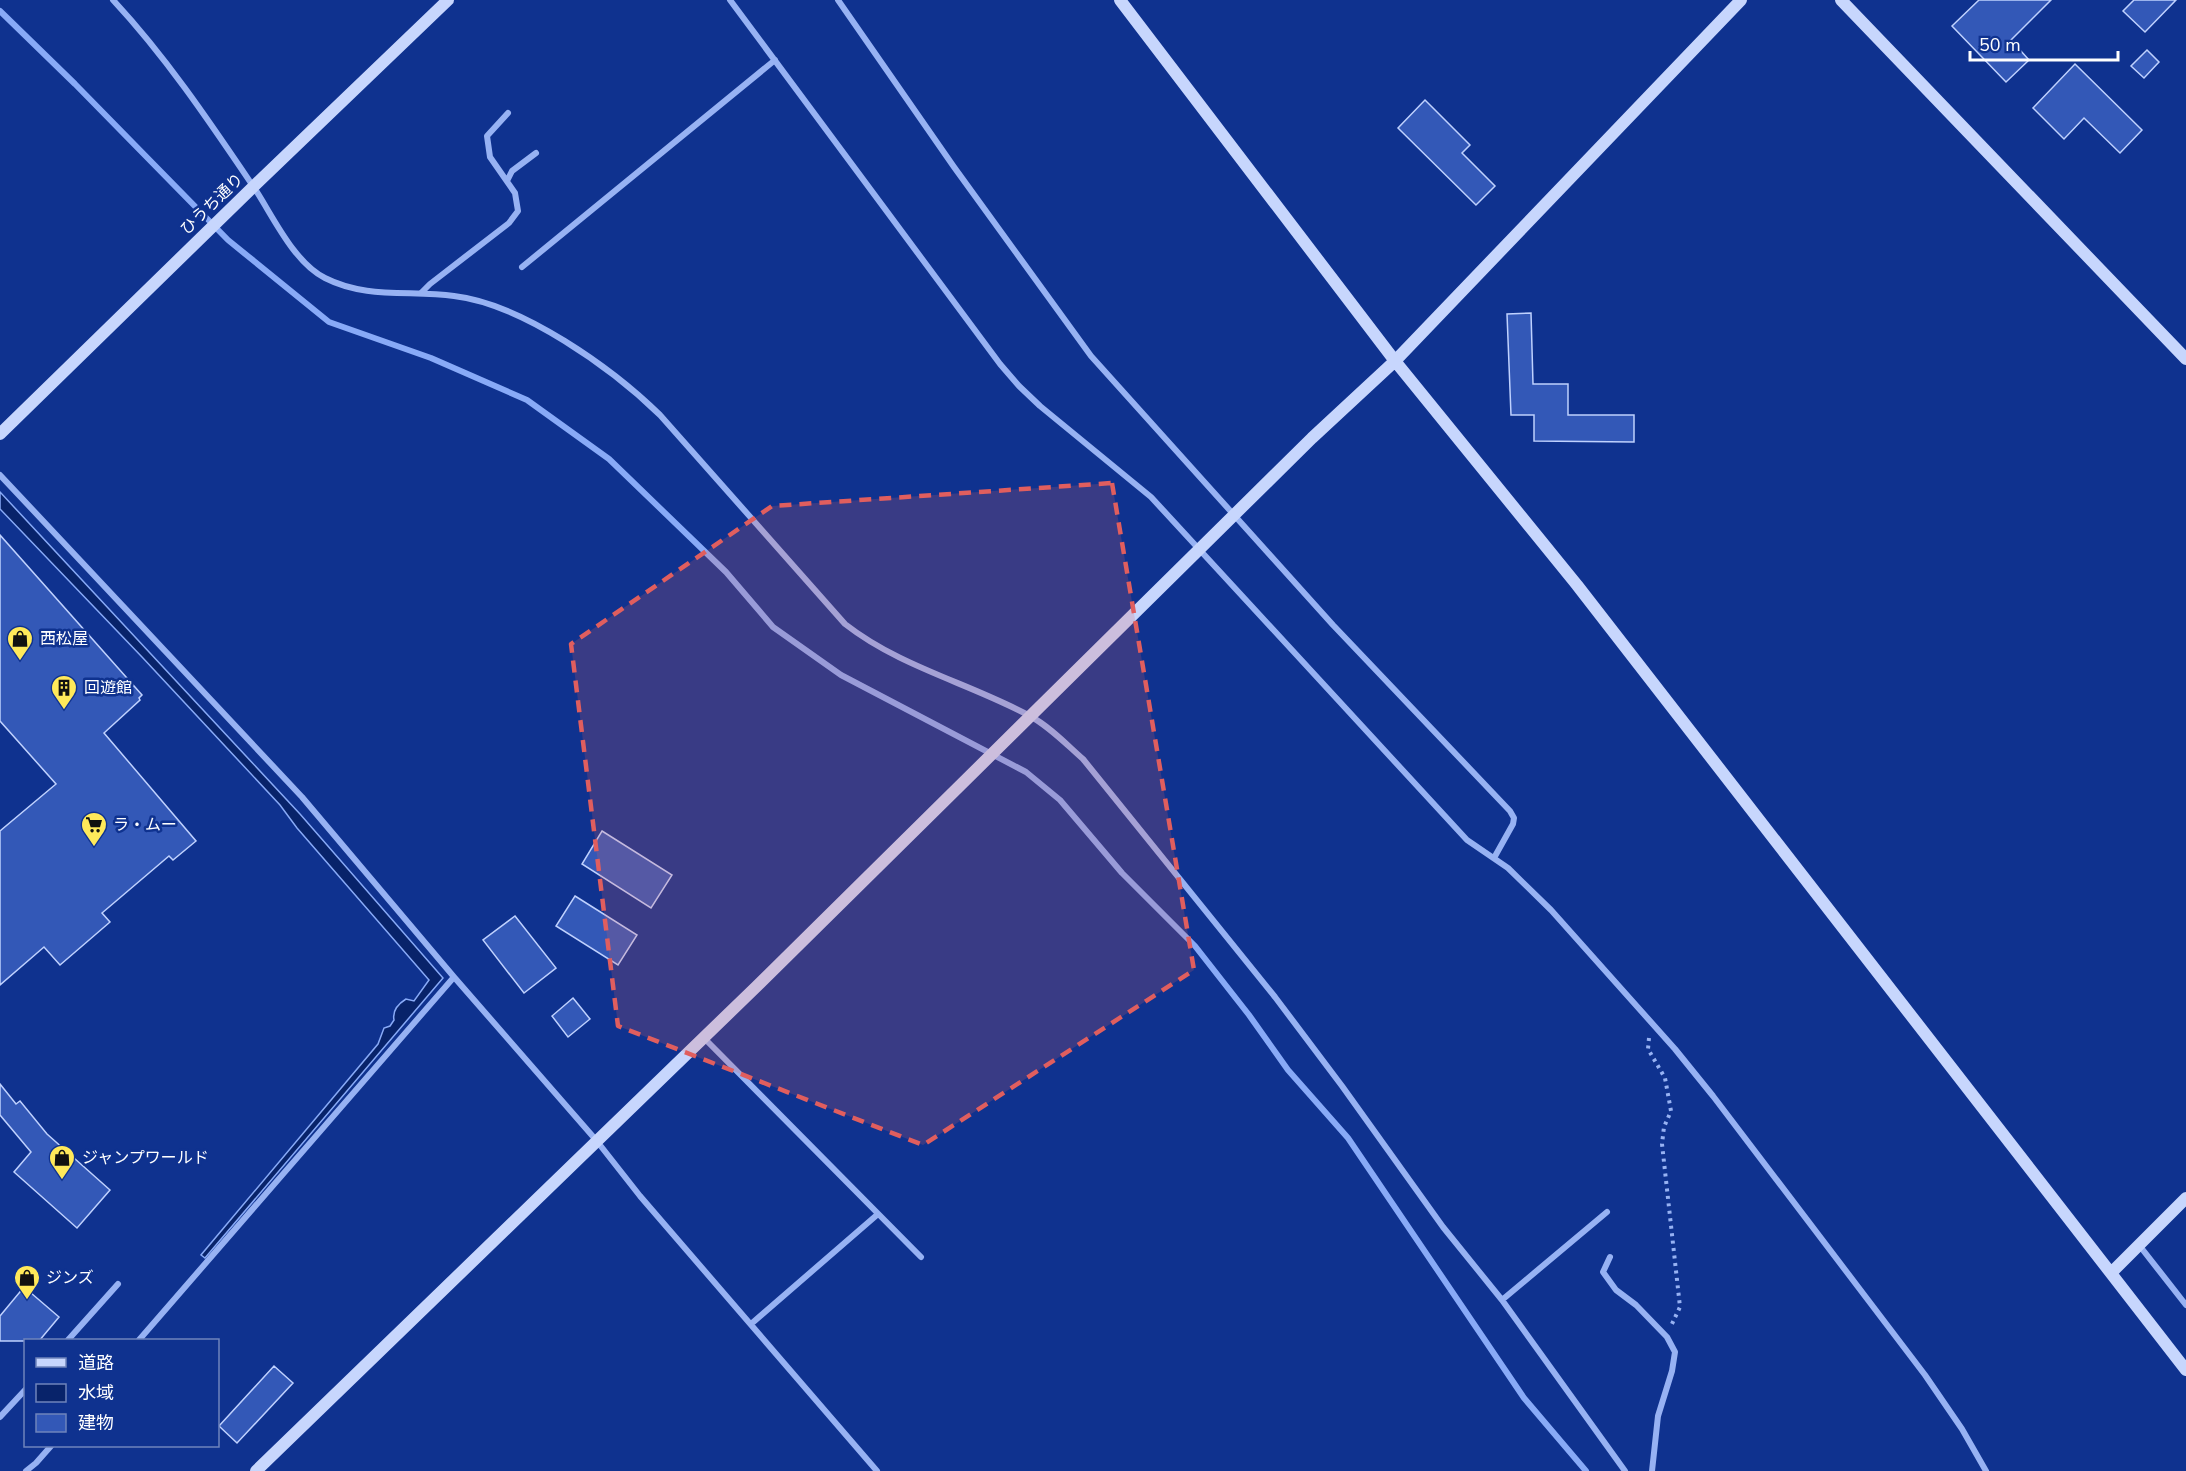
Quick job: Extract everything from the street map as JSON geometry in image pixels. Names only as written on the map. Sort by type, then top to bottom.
[{"type":"street","points":[[114,0],[169,64],[298,255],[311,269],[324,278],[368,292],[456,296],[509,311],[534,323],[596,363],[641,396],[845,624],[860,636],[895,656],[1031,717],[1060,737],[1083,759],[1275,997],[1443,1227],[1502,1300],[1625,1471]]},
{"type":"street","name":"ひうち通り","points":[[0,434],[448,0]]},
{"type":"street","points":[[730,0],[1019,386],[1151,497],[1467,840],[1508,868],[1551,910],[1651,1022],[1720,1105],[1925,1375],[1962,1429],[1986,1471]]},
{"type":"street","points":[[838,0],[960,176],[1091,356],[1235,514],[1332,625],[1514,818],[1494,858]]},
{"type":"street","points":[[1120,0],[1395,361],[1577,585],[2186,1370]]},
{"type":"street","points":[[256,1471],[703,1038],[1312,438],[1395,361],[1741,0]]},
{"type":"street","points":[[1841,0],[2186,359]]},
{"type":"street","points":[[522,267],[775,60]]},
{"type":"street","points":[[421,293],[509,223],[518,211],[515,193],[490,157],[486,136],[508,113]]},
{"type":"street","points":[[507,181],[512,171],[536,153]]},
{"type":"street","points":[[0,475],[302,797],[596,1140],[640,1196],[877,1471]]},
{"type":"street","points":[[141,1339],[454,977]]},
{"type":"street","points":[[703,1038],[921,1257]]},
{"type":"street","points":[[2111,1273],[2186,1198]]},
{"type":"street","points":[[1502,1300],[1607,1212]]},
{"type":"street","points":[[751,1324],[878,1214]]},
{"type":"street","points":[[2139,1245],[2186,1305]]},
{"type":"street","points":[[1610,1257],[1603,1272],[1616,1290],[1636,1305],[1667,1337],[1676,1352],[1658,1416],[1652,1471]]},
{"type":"street","points":[[70,1339],[118,1284]]},
{"type":"street","points":[[0,1417],[24,1391]]},
{"type":"street","points":[[26,1471],[50,1447]]},
{"type":"path","points":[[1651,1022],[1647,1049],[1665,1078],[1671,1111],[1664,1127],[1662,1144],[1680,1307],[1667,1337]]},
{"type":"highlighted area","points":[[1112,483],[1194,970],[923,1145],[618,1026],[571,644],[772,506]]},
{"type":"water","points":[[0,492],[300,814],[443,978],[205,1258],[201,1255],[378,1044],[384,1028],[390,1026],[394,1020],[394,1013],[398,1005],[406,999],[414,1001],[429,980],[297,828],[280,805],[0,509]]},
{"type":"building","points":[[1979,0],[2051,0],[2011,40],[2029,60],[2006,82],[1952,26]]},
{"type":"building","points":[[2134,0],[2176,0],[2145,32],[2123,11]]},
{"type":"building","points":[[2147,50],[2159,62],[2144,78],[2131,66]]},
{"type":"building","points":[[2075,64],[2142,130],[2120,153],[2084,118],[2064,139],[2033,108]]},
{"type":"building","points":[[1425,100],[1470,145],[1462,153],[1495,186],[1476,205],[1398,128]]},
{"type":"building","points":[[1531,313],[1533,384],[1568,384],[1568,415],[1634,415],[1634,442],[1534,441],[1534,415],[1511,415],[1507,314]]},
{"type":"building","points":[[0,535],[142,695],[140,700],[104,733],[196,841],[173,860],[169,856],[102,913],[110,922],[60,965],[44,947],[0,985],[0,831],[56,784],[0,721]]},
{"type":"building","points":[[602,831],[672,875],[651,908],[582,864]]},
{"type":"building","points":[[575,896],[637,935],[618,965],[556,926]]},
{"type":"building","points":[[515,916],[556,968],[524,993],[483,940]]},
{"type":"building","points":[[573,998],[590,1019],[568,1037],[552,1016]]},
{"type":"building","name":"ジャンプワールド","points":[[0,1084],[16,1104],[20,1101],[47,1134],[110,1190],[77,1228],[14,1172],[31,1152],[0,1115]]},
{"type":"building","name":"ジンズ","points":[[24,1287],[59,1317],[41,1339],[0,1341],[0,1316]]},
{"type":"building","points":[[274,1366],[293,1383],[237,1443],[219,1426]]},
{"type":"waterway","points":[[0,11],[228,240],[329,322],[431,358],[527,400],[609,459],[726,572],[773,627],[841,675],[1026,772],[1060,800],[1122,873],[1195,946],[1249,1015],[1288,1070],[1348,1138],[1524,1398],[1586,1471]]},
{"type":"place","name":"西松屋","points":[[20,662]]},
{"type":"place","name":"回遊館","points":[[64,711]]},
{"type":"place","name":"ラ・ムー","points":[[94,848]]},
{"type":"place","name":"ジャンプワールド","points":[[62,1181]]},
{"type":"place","name":"ジンズ","points":[[27,1301]]}]
